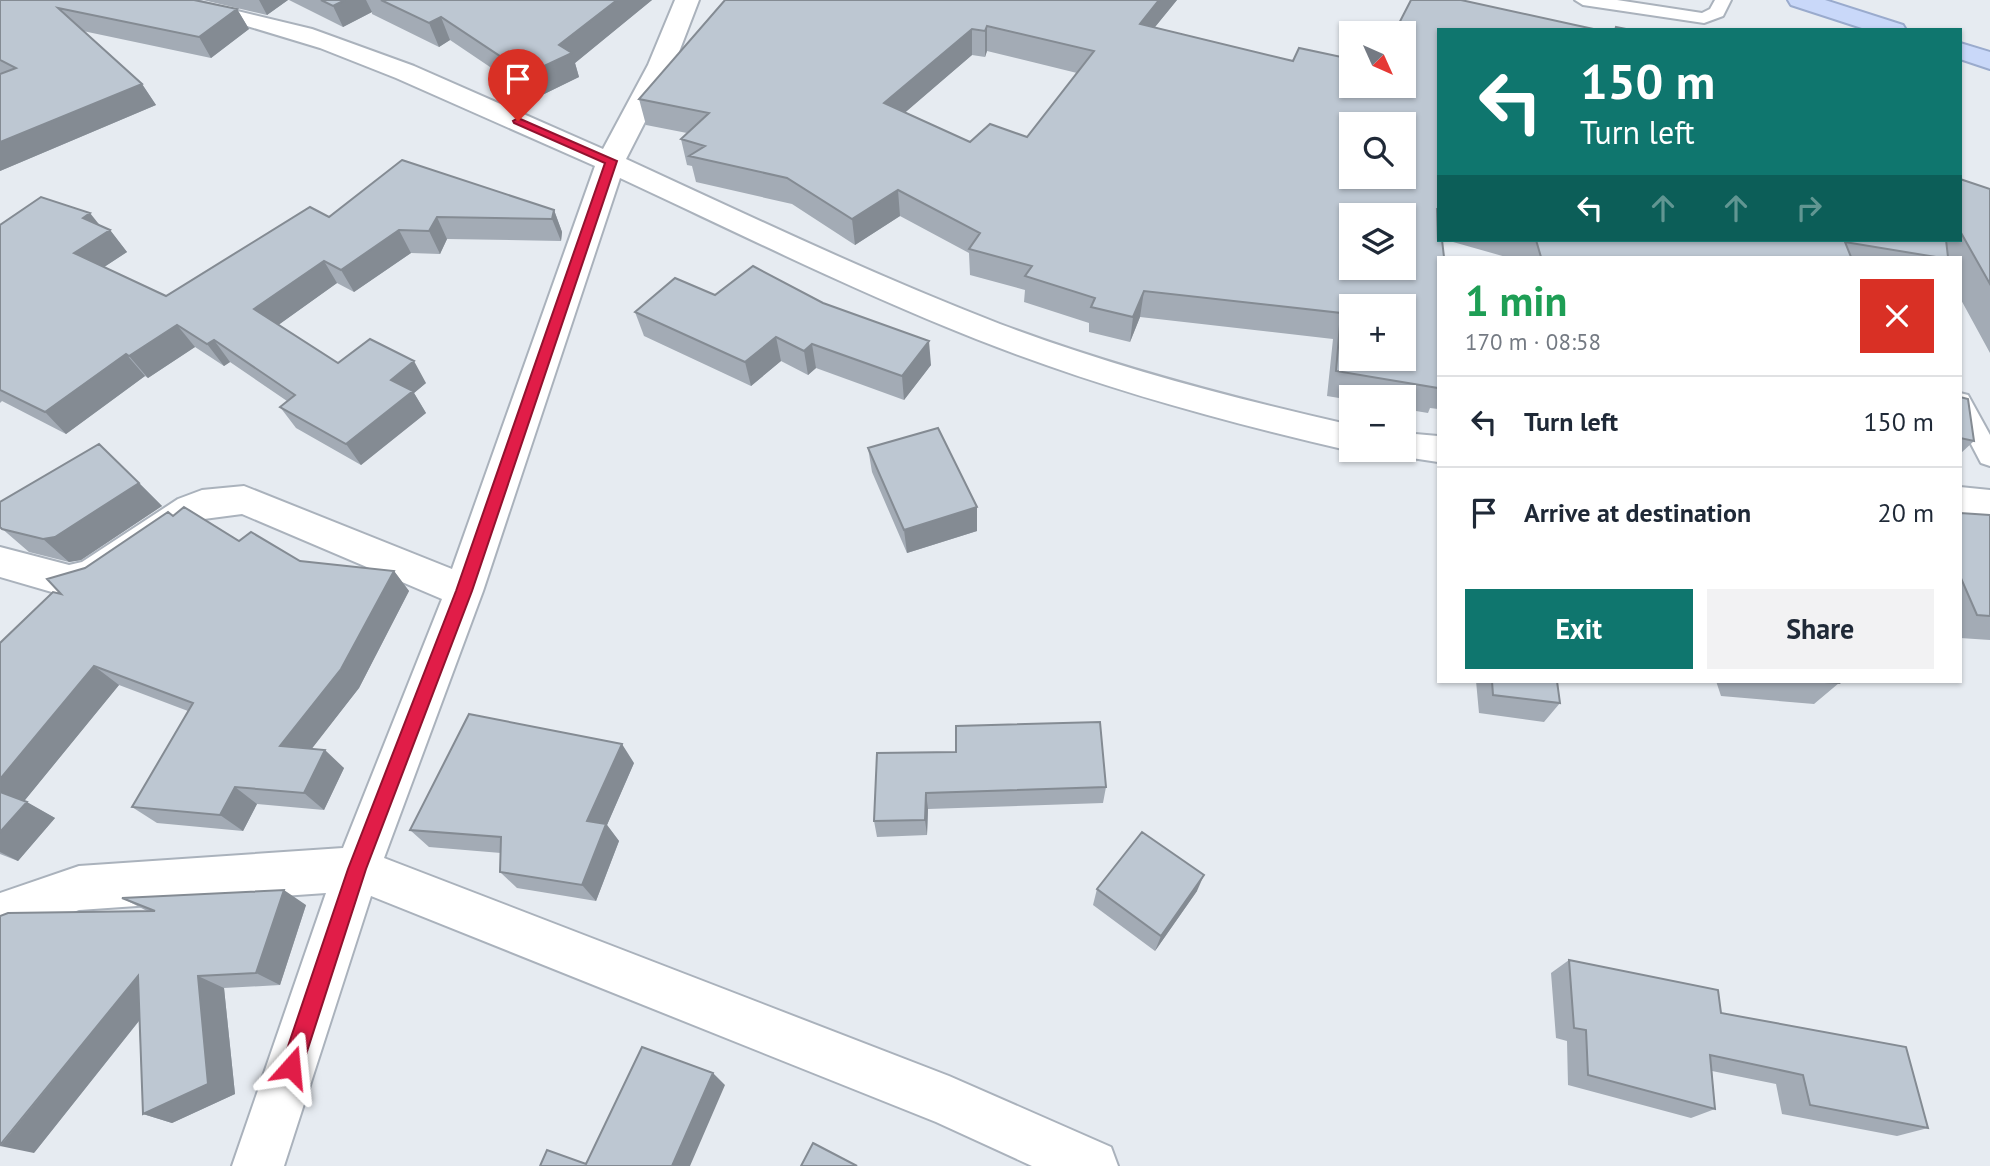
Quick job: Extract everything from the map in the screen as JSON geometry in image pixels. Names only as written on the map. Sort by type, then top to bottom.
[{"type":"main road","points":[[1800,0],[1888,28]]},
{"type":"main road","points":[[1962,52],[1990,61]]},
{"type":"street","points":[[152,0],[205,9],[303,34],[402,71],[611,161],[941,313],[1106,373],[1265,420],[1339,435]]},
{"type":"street","points":[[258,1166],[357,869],[464,591],[611,161],[661,65],[687,0]]},
{"type":"street","points":[[1416,447],[1437,449]]},
{"type":"street","points":[[0,562],[69,581],[93,575],[191,509],[202,504],[244,500],[464,591]]},
{"type":"street","points":[[1962,500],[1990,504]]},
{"type":"street","points":[[0,916],[79,888],[357,869],[949,1102],[1092,1166]]},
{"type":"lane","points":[[1583,0],[1704,18],[1717,12],[1723,0]]},
{"type":"lane","points":[[1962,405],[1990,457]]},
{"type":"building","points":[[0,0],[194,0],[237,9],[199,37],[58,8],[142,84],[0,142],[0,74],[16,68],[0,60]]},
{"type":"building","points":[[321,0],[345,0],[333,6]]},
{"type":"building","points":[[381,0],[617,0],[559,45],[572,53],[527,74],[441,17],[429,23]]},
{"type":"building","points":[[725,0],[1159,0],[1140,24],[1293,61],[1299,48],[1339,56],[1339,98],[1416,98],[1416,21],[1400,21],[1411,0],[1461,0],[1589,28],[1437,28],[1437,242],[1442,242],[1444,256],[1437,256],[1437,388],[1336,371],[1339,336],[1339,371],[1416,371],[1416,294],[1339,294],[1339,313],[1144,291],[1133,317],[1091,307],[1095,298],[1025,276],[1032,266],[969,249],[980,233],[898,190],[852,219],[787,178],[689,156],[705,146],[681,139],[709,113],[639,99]],"holes":[[[987,26],[1094,51],[1027,137],[990,124],[970,142],[884,103],[972,29],[985,31]]]},
{"type":"building","points":[[402,160],[554,210],[552,219],[437,217],[429,231],[399,230],[341,270],[324,261],[254,309],[338,363],[370,339],[414,361],[391,380],[413,391],[346,444],[280,407],[295,395],[214,340],[207,344],[177,325],[129,356],[126,354],[45,412],[0,390],[0,225],[41,197],[90,213],[83,218],[110,230],[74,253],[166,296],[310,207],[329,217]]},
{"type":"building","points":[[1962,180],[1990,189],[1990,284],[1962,235]]},
{"type":"building","points":[[1537,242],[1845,242],[1851,256],[1541,256]]},
{"type":"building","points":[[1845,242],[1946,242],[1948,256],[1930,256]]},
{"type":"building","points":[[753,266],[823,303],[929,341],[902,376],[812,344],[804,351],[776,337],[745,362],[635,312],[675,278],[715,295]]},
{"type":"building","points":[[1962,398],[1968,399],[1974,441],[1962,438]]},
{"type":"building","points":[[938,428],[977,507],[904,530],[868,448]]},
{"type":"building","points":[[99,444],[139,483],[55,537],[43,539],[0,527],[0,502]]},
{"type":"building","points":[[184,507],[239,541],[251,532],[300,561],[394,571],[341,669],[280,746],[325,750],[304,793],[235,787],[220,815],[132,807],[193,703],[94,666],[0,779],[0,643],[53,592],[61,594],[47,579],[85,568],[168,512],[173,516]]},
{"type":"building","points":[[1962,513],[1990,515],[1990,616],[1977,615],[1962,581]]},
{"type":"building","points":[[1492,683],[1557,683],[1560,703],[1493,695]]},
{"type":"building","points":[[469,714],[622,744],[587,821],[606,824],[582,885],[500,872],[501,837],[410,830]]},
{"type":"building","points":[[1100,722],[1106,787],[926,793],[925,820],[874,821],[877,753],[956,752],[956,726]]},
{"type":"building","points":[[0,792],[27,802],[0,832]]},
{"type":"building","points":[[1142,832],[1204,875],[1161,936],[1097,889]]},
{"type":"building","points":[[284,890],[256,973],[198,976],[208,1084],[143,1114],[138,976],[0,1145],[0,916],[8,913],[155,911],[122,898]]},
{"type":"building","points":[[1569,960],[1718,990],[1721,1013],[1906,1047],[1928,1128],[1810,1105],[1803,1075],[1710,1055],[1715,1109],[1588,1075],[1586,1030],[1574,1028]]},
{"type":"building","points":[[642,1047],[713,1073],[672,1166],[540,1166],[547,1150],[586,1164]]},
{"type":"building","points":[[813,1143],[857,1166],[801,1166]]},
{"type":"route","points":[[291,1067],[357,869],[464,591],[611,161],[518,121]]}]
